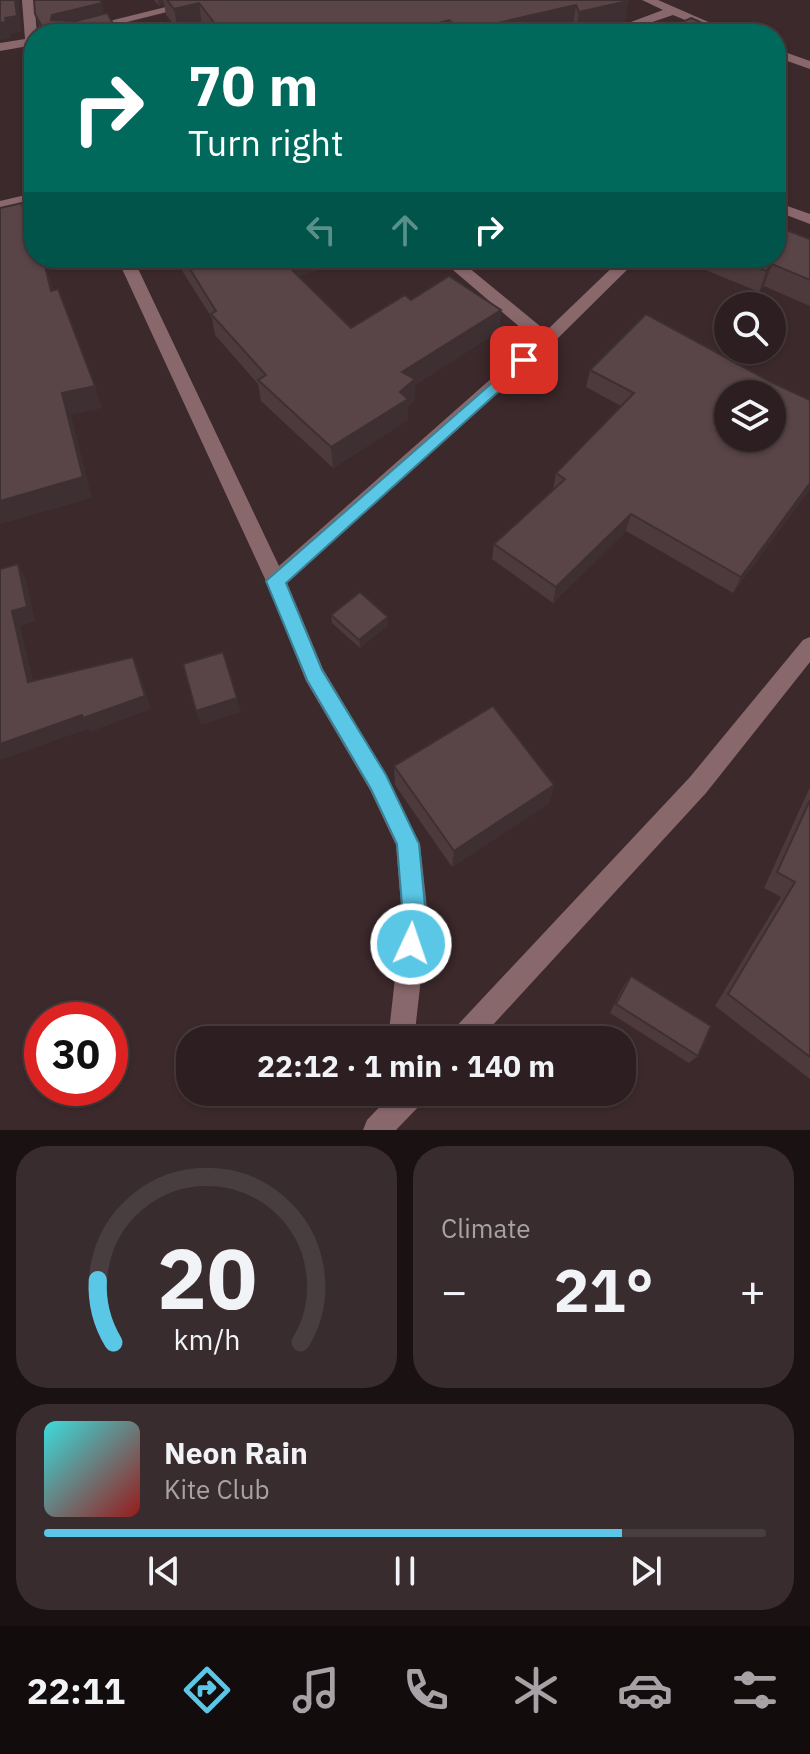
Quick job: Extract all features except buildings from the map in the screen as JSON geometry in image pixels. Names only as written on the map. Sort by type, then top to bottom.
[{"type":"street","points":[[28,0],[30,24]]},
{"type":"street","points":[[106,24],[209,0]]},
{"type":"street","points":[[648,0],[705,24]]},
{"type":"street","points":[[635,24],[673,11]]},
{"type":"street","points":[[0,47],[24,42]]},
{"type":"street","points":[[786,57],[810,65]]},
{"type":"street","points":[[0,205],[24,199]]},
{"type":"street","points":[[786,210],[810,219]]},
{"type":"street","points":[[130,268],[276,581],[314,674],[378,782],[408,844],[415,917],[403,1026]]},
{"type":"street","points":[[459,268],[546,340]]},
{"type":"street","points":[[276,581],[546,340],[621,268]]},
{"type":"street","points":[[474,1026],[698,785],[810,646]]},
{"type":"route","points":[[411,944],[415,917],[408,844],[378,782],[314,674],[276,581],[524,360]]}]
